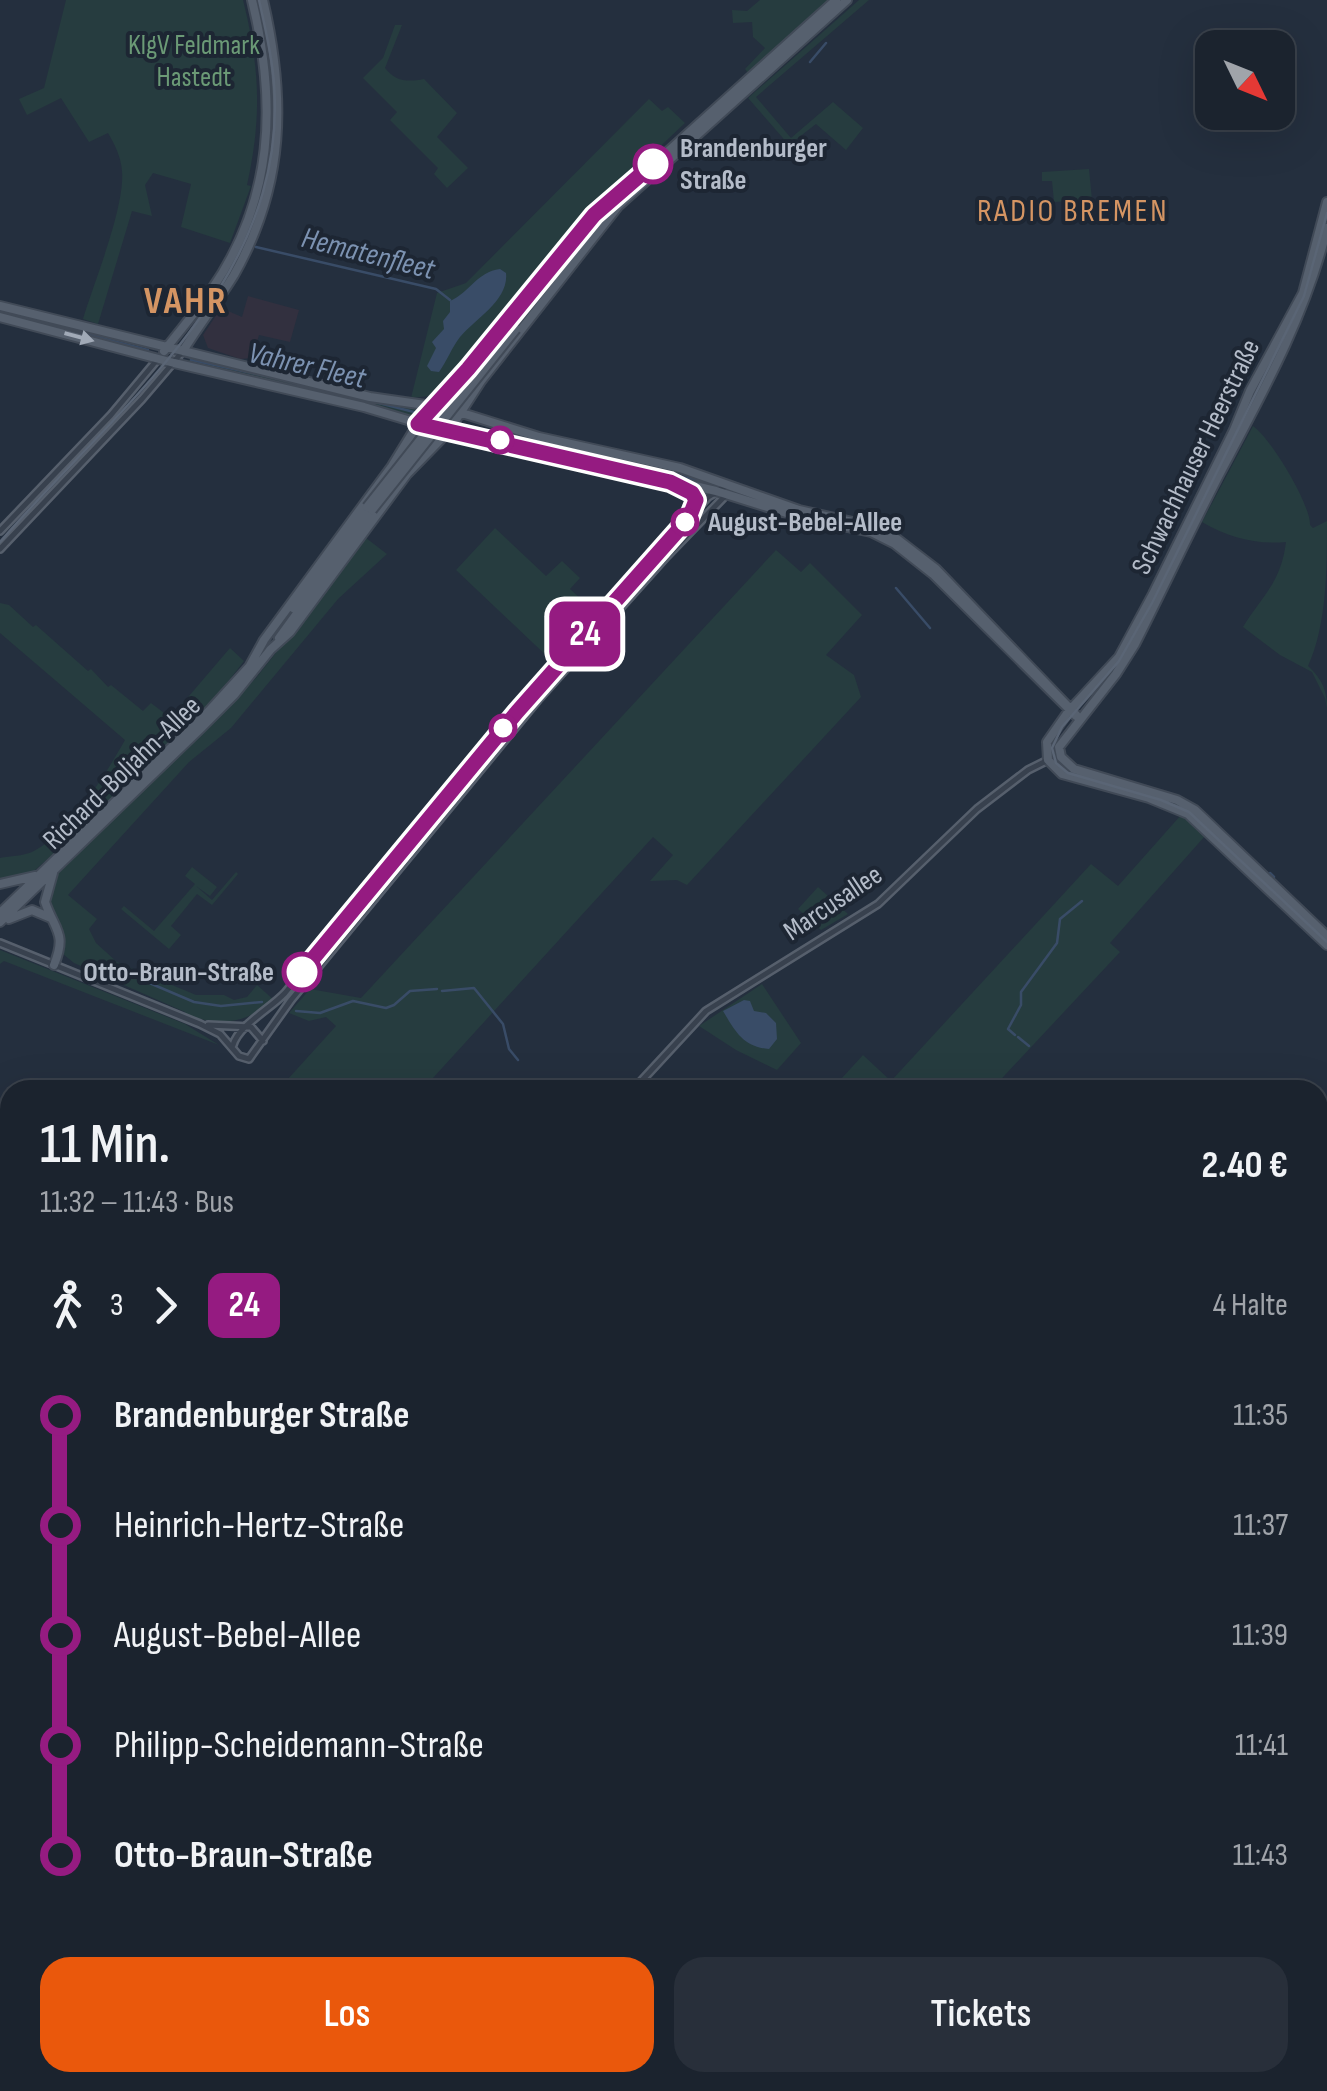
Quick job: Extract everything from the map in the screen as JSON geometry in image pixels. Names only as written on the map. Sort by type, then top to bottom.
[{"type":"main road","points":[[158,358],[223,272],[257,190],[268,91],[252,0]]},
{"type":"main road","points":[[182,351],[235,272],[252,239],[269,187],[277,148],[279,93],[263,0]]},
{"type":"main road","points":[[618,202],[836,0]]},
{"type":"main road","points":[[618,202],[850,0]]},
{"type":"main road","name":"Richard-Boljahn-Allee","points":[[0,913],[247,670],[440,417],[618,202]]},
{"type":"main road","name":"Richard-Boljahn-Allee","points":[[247,670],[264,640],[392,466],[431,406],[468,369],[594,215],[618,202]]},
{"type":"main road","name":"Richard-Boljahn-Allee","points":[[270,650],[290,632],[416,462],[448,432],[481,380],[618,202]]},
{"type":"main road","name":"Schwachhauser Heerstraße","points":[[1068,712],[1114,664],[1155,591],[1250,391],[1303,293],[1327,202]]},
{"type":"main road","name":"Schwachhauser Heerstraße","points":[[1059,752],[1060,743],[1135,644],[1246,429],[1308,296],[1327,228]]},
{"type":"main road","points":[[0,306],[380,399],[431,406],[522,439],[640,474],[730,490]]},
{"type":"main road","points":[[0,317],[174,363],[364,406],[448,432],[522,439],[646,461],[713,479],[799,518],[871,532],[895,544],[933,574],[1068,712],[1080,718]]},
{"type":"main road","points":[[640,474],[646,461]]},
{"type":"main road","name":"Richard-Boljahn-Allee","points":[[0,922],[212,717],[270,650],[370,508]]},
{"type":"main road","points":[[1068,712],[1071,728]]},
{"type":"main road","points":[[1068,712],[1048,742],[1048,760],[1062,774],[1149,798],[1188,814],[1327,945]]},
{"type":"main road","points":[[1059,752],[1078,771],[1189,806],[1327,936]]},
{"type":"main road","name":"Marcusallee","points":[[1048,760],[1059,752]]},
{"type":"main road","points":[[54,965],[61,939],[45,896],[55,869]]},
{"type":"main road","points":[[0,884],[39,875]]},
{"type":"main road","points":[[0,922],[32,910],[52,918]]},
{"type":"street","points":[[0,549],[182,351]]},
{"type":"street","points":[[0,531],[111,416],[158,358]]},
{"type":"street","points":[[712,508],[716,490],[713,479]]},
{"type":"street","points":[[670,482],[695,498],[689,518]]},
{"type":"street","points":[[233,1046],[244,1026],[258,1019],[285,993],[517,712],[716,490]]},
{"type":"street","points":[[0,943],[200,1024],[249,1060],[291,1000],[488,759],[666,556],[730,490]]},
{"type":"street","points":[[660,550],[666,556]]},
{"type":"street","name":"Marcusallee","points":[[642,1080],[706,1012],[886,898],[977,809],[1028,770],[1048,760]]},
{"type":"street","points":[[200,1024],[256,1029],[262,1041]]},
{"type":"shaded area","points":[[248,296],[299,310],[290,342],[259,335],[252,358],[240,359],[208,348],[203,335],[221,308],[242,317]]},
{"type":"green space","name":"KlgV Feldmark Hastedt","points":[[66,0],[243,0],[256,70],[257,115],[247,185],[251,186],[230,243],[181,227],[191,184],[153,173],[145,185],[152,216],[132,211],[98,324],[83,319],[119,205],[119,156],[108,133],[89,142],[61,98],[27,115],[19,99],[44,88]]},
{"type":"green space","points":[[760,0],[829,0],[748,73],[745,69],[765,48],[753,37],[752,22],[733,23],[732,10],[747,11]]},
{"type":"green space","points":[[859,0],[869,0],[756,97],[791,138],[833,102],[863,128],[846,150],[816,124],[789,145],[748,98]]},
{"type":"green space","points":[[395,25],[402,25],[385,68],[403,80],[424,79],[457,113],[437,137],[468,168],[447,188],[434,174],[438,168],[390,120],[397,112],[363,78],[383,58]]},
{"type":"green space","points":[[649,99],[662,111],[668,107],[685,123],[580,222],[447,385],[430,396],[411,398],[437,293],[466,283]]},
{"type":"green space","points":[[1089,169],[1092,200],[1054,202],[1052,181],[1042,181],[1042,172]]},
{"type":"green space","points":[[192,356],[418,408],[411,417],[187,363]]},
{"type":"green space","points":[[1253,426],[1288,472],[1310,525],[1313,528],[1327,521],[1322,615],[1308,666],[1323,685],[1327,709],[1312,672],[1280,655],[1243,627],[1275,579],[1286,542],[1243,539],[1202,522]]},
{"type":"green space","points":[[495,528],[546,576],[562,561],[580,578],[570,589],[596,613],[552,661],[456,570]]},
{"type":"green space","points":[[366,538],[387,554],[338,599],[231,728],[189,762],[68,895],[97,919],[89,929],[96,943],[117,962],[196,995],[224,995],[234,1000],[247,997],[257,985],[274,1000],[242,1019],[210,1021],[185,1015],[74,963],[63,954],[63,929],[47,901],[56,876],[256,678]]},
{"type":"green space","points":[[776,550],[801,572],[810,563],[862,615],[826,655],[854,675],[861,697],[687,885],[677,880],[650,881],[673,855],[653,837],[431,1080],[287,1080],[336,1026],[326,1017],[309,1021],[289,1013],[310,989],[361,998]]},
{"type":"green space","points":[[0,603],[9,605],[33,627],[36,625],[88,671],[91,669],[108,687],[111,685],[143,711],[151,703],[168,716],[177,710],[230,648],[244,661],[210,705],[111,802],[34,871],[0,882],[0,858],[32,852],[59,832],[97,786],[125,740],[0,633]]},
{"type":"green space","points":[[1181,815],[1205,836],[1110,943],[1120,952],[1000,1080],[892,1080],[1091,864],[1118,886]]},
{"type":"green space","points":[[192,867],[217,887],[210,896],[196,886],[212,900],[238,874],[212,905],[197,894],[171,926],[181,935],[169,949],[121,909],[124,906],[154,931],[195,884],[185,876]]},
{"type":"green space","points":[[818,887],[848,914],[821,930],[798,909]]},
{"type":"green space","points":[[0,950],[185,1024],[219,1045],[4,961],[0,964]]},
{"type":"green space","points":[[762,984],[801,1043],[777,1070],[699,1026]]},
{"type":"green space","points":[[863,1055],[890,1080],[840,1080]]},
{"type":"water","points":[[500,269],[506,273],[506,283],[497,300],[460,337],[439,372],[431,371],[427,366],[436,348],[432,342],[444,329],[450,301],[485,274]]},
{"type":"water","points":[[744,1000],[750,1001],[754,1011],[766,1013],[776,1023],[777,1039],[769,1049],[746,1041],[723,1011]]},
{"type":"waterway","points":[[810,62],[826,43]]},
{"type":"waterway","name":"Hematenfleet","points":[[256,247],[436,289],[450,300]]},
{"type":"waterway","name":"Vahrer Fleet","points":[[2,312],[148,350]]},
{"type":"waterway","name":"Vahrer Fleet","points":[[191,360],[307,385]]},
{"type":"waterway","name":"Vahrer Fleet","points":[[359,398],[414,412]]},
{"type":"waterway","name":"Vahrer Fleet","points":[[463,426],[518,439]]},
{"type":"waterway","name":"Vahrer Fleet","points":[[525,440],[635,466]]},
{"type":"waterway","name":"Vahrer Fleet","points":[[647,469],[696,480]]},
{"type":"waterway","name":"Vahrer Fleet","points":[[896,588],[930,628]]},
{"type":"waterway","name":"Vahrer Fleet","points":[[1270,873],[1274,877]]},
{"type":"waterway","points":[[1015,1035],[1008,1029],[1021,1005],[1021,992],[1057,943],[1060,919],[1082,901]]},
{"type":"waterway","points":[[112,967],[194,1002],[221,1006],[262,1002]]},
{"type":"waterway","points":[[442,991],[474,988],[503,1024],[509,1049],[518,1060]]},
{"type":"waterway","points":[[296,1011],[320,1013],[353,1001],[386,1008],[410,991],[437,989]]},
{"type":"waterway","points":[[1018,1037],[1029,1046]]},
{"type":"tram line","points":[[0,542],[142,390],[186,336],[224,280],[254,220],[271,154],[274,83],[259,0]]},
{"type":"tram line","points":[[1327,213],[1304,296],[1152,603],[1119,661],[1062,727],[1052,748],[1056,763],[1068,773],[1189,812],[1327,942]]},
{"type":"bus line","name":"24","points":[[302,972],[517,712],[694,508],[696,500],[692,493],[670,482],[418,424],[594,215],[653,164]]},
{"type":"place","name":"Brandenburger Straße","points":[[653,164]]},
{"type":"place","name":"August-Bebel-Allee","points":[[685,522]]},
{"type":"place","name":"Otto-Braun-Straße","points":[[302,972]]},
{"type":"district","name":"RADIO BREMEN","points":[[1073,211]]},
{"type":"district","name":"VAHR","points":[[186,301]]}]
